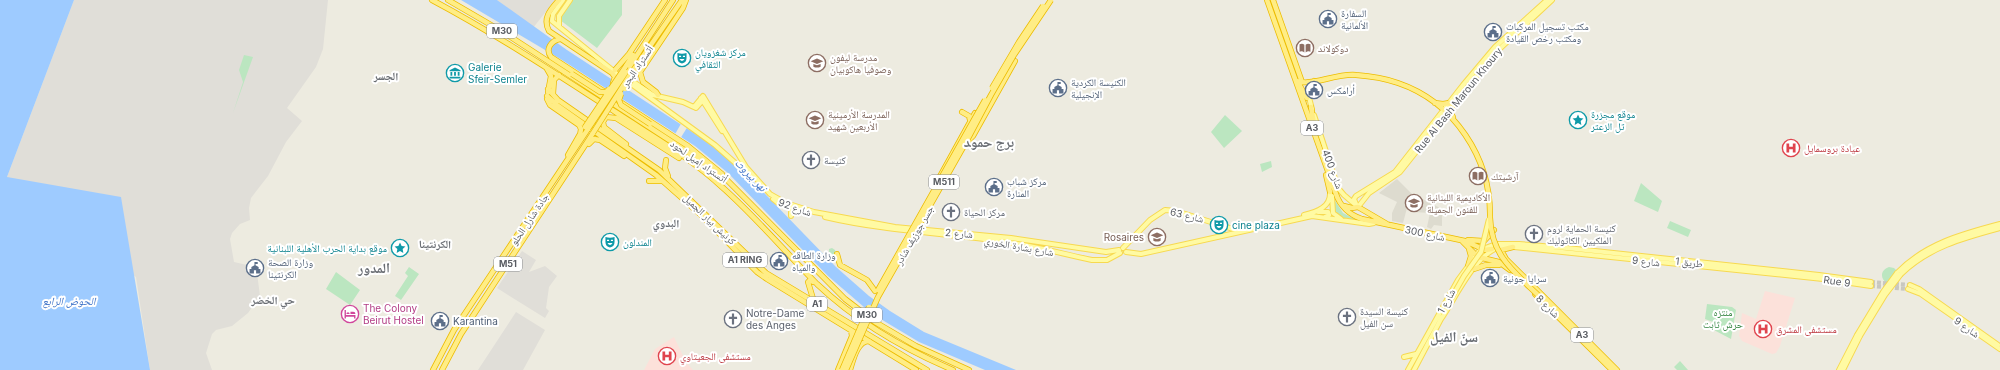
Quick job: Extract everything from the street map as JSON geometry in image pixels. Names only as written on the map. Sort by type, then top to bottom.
[{"type":"highway","name":"أتستراد إميل لحود","points":[[432,0],[559,75],[664,144],[722,186],[818,284],[842,305],[879,331],[914,352],[953,370]]},
{"type":"highway","name":"أتستراد إميل لحود","points":[[448,0],[493,25],[605,99],[654,129],[727,180],[840,295],[876,322],[916,346],[969,370]]},
{"type":"highway","points":[[554,65],[572,74],[600,92],[606,92],[612,86],[615,79],[614,74],[553,34],[547,26],[547,17],[559,0]]},
{"type":"highway","points":[[615,71],[629,54],[665,0]]},
{"type":"highway","name":"أتستراد البحر","points":[[594,134],[673,0]]},
{"type":"highway","name":"أتستراد البحر","points":[[586,128],[639,63],[682,0]]},
{"type":"highway","points":[[658,95],[641,80],[641,70],[684,8],[686,0]]},
{"type":"highway","name":"جسر جوزيف شادر","points":[[842,370],[875,293],[934,192],[1000,73],[1048,0]]},
{"type":"highway","name":"جسر جوزيف شادر","points":[[846,370],[876,300],[1014,55],[1051,0]]},
{"type":"highway","name":"A3","points":[[1267,0],[1337,197],[1341,204],[1358,218],[1389,225]]},
{"type":"highway","name":"A3","points":[[1273,0],[1301,81],[1305,83],[1335,76],[1364,76],[1396,82],[1412,88],[1445,111],[1456,122],[1479,156],[1484,170],[1489,195],[1491,234],[1499,254],[1539,296],[1547,301]]},
{"type":"highway","points":[[566,163],[570,151],[612,86],[660,14],[664,13]]},
{"type":"highway","points":[[553,34],[553,41],[548,50],[550,56],[695,150],[718,168],[727,180]]},
{"type":"highway","points":[[553,41],[560,39]]},
{"type":"highway","points":[[965,144],[973,136],[1015,61]]},
{"type":"highway","points":[[536,62],[550,74],[547,96],[550,105],[579,125],[581,129],[580,135]]},
{"type":"highway","points":[[553,96],[554,80],[559,75]]},
{"type":"highway","points":[[630,75],[619,100],[621,105],[650,124],[654,129]]},
{"type":"highway","points":[[1294,79],[1308,98]]},
{"type":"highway","points":[[548,89],[553,96],[636,157]]},
{"type":"highway","points":[[605,99],[608,94]]},
{"type":"highway","points":[[576,160],[580,158],[621,94]]},
{"type":"highway","points":[[547,96],[557,105],[636,157]]},
{"type":"highway","points":[[1433,102],[1450,104],[1451,113],[1456,122]]},
{"type":"highway","points":[[1311,107],[1315,134]]},
{"type":"highway","points":[[962,112],[970,116],[969,122]]},
{"type":"highway","points":[[934,192],[940,176],[975,113]]},
{"type":"highway","points":[[636,157],[630,147],[605,128],[603,124],[605,119],[610,116],[616,118],[643,137],[707,175]]},
{"type":"highway","name":"جادة شارل الحلو","points":[[433,370],[454,330],[566,163],[586,128]]},
{"type":"highway","name":"جادة شارل الحلو","points":[[442,370],[458,340],[594,134]]},
{"type":"highway","name":"A1 RING","points":[[589,144],[594,139],[599,140],[625,157],[636,157]]},
{"type":"highway","name":"كرنيش بيار الجميل","points":[[636,157],[659,170],[766,273],[927,370]]},
{"type":"highway","name":"كرنيش بيار الجميل","points":[[636,157],[700,214],[757,272],[916,370]]},
{"type":"highway","points":[[666,160],[665,168],[669,179]]},
{"type":"highway","points":[[1324,162],[1330,192]]},
{"type":"highway","points":[[649,181],[662,181]]},
{"type":"highway","points":[[1341,204],[1352,208],[1357,206],[1389,225]]},
{"type":"highway","name":"شارع 300","points":[[1389,225],[1463,241]]},
{"type":"highway","points":[[762,228],[778,241],[782,240],[782,236]]},
{"type":"highway","points":[[1479,242],[1482,239],[1485,229]]},
{"type":"highway","points":[[1463,241],[1479,242],[1488,238],[1494,230]]},
{"type":"highway","points":[[1463,241],[1482,249],[1492,250]]},
{"type":"highway","name":"A3","points":[[1463,241],[1475,257],[1482,259]]},
{"type":"highway","points":[[1468,247],[1470,256],[1468,266]]},
{"type":"highway","points":[[1513,247],[1501,250],[1505,263],[1547,301]]},
{"type":"highway","points":[[838,257],[845,268],[870,280],[874,285],[875,293]]},
{"type":"highway","name":"شارع 8","points":[[1482,259],[1505,263],[1612,370]]},
{"type":"highway","points":[[1474,269],[1486,265],[1505,263]]},
{"type":"highway","points":[[814,302],[808,282],[811,280],[818,284]]},
{"type":"highway","name":"شارع 8","points":[[1547,301],[1617,370]]},
{"type":"highway","points":[[838,370],[852,336],[851,330]]},
{"type":"highway","points":[[850,370],[860,346],[864,342],[869,341]]},
{"type":"main road","points":[[563,0],[552,17],[552,21],[615,71],[672,112],[681,122],[715,144],[745,168]]},
{"type":"main road","points":[[559,26],[559,16],[570,0]]},
{"type":"main road","points":[[1450,104],[1495,47],[1547,0]]},
{"type":"main road","name":"Rue Al Bash Maroun Khoury","points":[[1357,206],[1373,191],[1390,181],[1400,172],[1450,104],[1501,47],[1552,0]]},
{"type":"main road","points":[[615,71],[651,94],[658,95]]},
{"type":"main road","points":[[1308,98],[1307,88],[1313,81]]},
{"type":"main road","name":"شارع 92","points":[[658,95],[695,107],[703,98],[745,168],[778,203],[795,209],[859,225],[917,231]]},
{"type":"main road","name":"شارع 400","points":[[1308,98],[1338,188],[1357,206]]},
{"type":"main road","points":[[1357,206],[1354,199],[1357,195],[1395,172],[1445,111]]},
{"type":"main road","name":"شارع 92","points":[[754,178],[775,198],[796,207],[860,222],[917,231]]},
{"type":"main road","points":[[1241,231],[1310,213],[1325,207],[1330,199],[1330,192]]},
{"type":"main road","points":[[1330,192],[1333,213],[1339,218],[1349,221]]},
{"type":"main road","points":[[791,216],[791,212],[795,209]]},
{"type":"main road","name":"شارع 63","points":[[1122,251],[1150,220],[1165,210],[1176,210],[1241,231]]},
{"type":"main road","points":[[1310,213],[1329,212],[1328,216],[1323,217]]},
{"type":"main road","points":[[1241,231],[1312,216],[1369,224],[1374,222]]},
{"type":"main road","name":"شارع 1","points":[[1441,319],[1464,276],[1481,252],[1490,217]]},
{"type":"main road","points":[[1838,370],[1889,288],[1901,274],[1922,256],[1942,244],[2000,224]]},
{"type":"main road","points":[[1942,244],[2000,228]]},
{"type":"main road","name":"شارع 2","points":[[917,231],[984,235],[1106,252],[1122,251],[1141,254],[1241,231]]},
{"type":"main road","name":"شارع بشارة الخوري","points":[[917,231],[1005,242],[1100,261],[1122,251]]},
{"type":"main road","name":"طريق 1","points":[[1482,249],[1496,244],[1508,243],[1819,275],[1871,284]]},
{"type":"main road","points":[[1050,250],[1051,244]]},
{"type":"main road","points":[[1057,245],[1057,252]]},
{"type":"main road","name":"شارع 9","points":[[1492,250],[1502,247],[1513,247],[1804,277]]},
{"type":"main road","name":"شارع 1","points":[[1408,370],[1449,295],[1468,266],[1482,249]]},
{"type":"main road","name":"شارع 1","points":[[1413,370],[1466,278],[1482,259],[1492,250]]},
{"type":"main road","points":[[1466,278],[1478,261],[1475,257]]},
{"type":"main road","name":"Rue 9","points":[[1804,277],[1871,284]]},
{"type":"main road","name":"شارع 9","points":[[2000,346],[1919,289],[1909,287],[2000,349]]},
{"type":"main road","points":[[1844,369],[1859,335]]},
{"type":"main road","points":[[1404,357],[1417,354]]},
{"type":"main road","points":[[1413,361],[1413,370]]},
{"type":"shaded area","points":[[74,0],[328,0],[323,49],[316,67],[287,108],[302,121],[286,142],[268,176],[251,198],[249,208],[250,220],[240,224],[232,233],[230,239],[234,262],[247,265],[257,273],[260,296],[248,313],[232,326],[216,330],[212,334],[206,353],[212,370],[150,370],[136,277],[7,177]]},
{"type":"shaded area","points":[[497,0],[555,0],[533,28]]},
{"type":"shaded area","name":"الأكاديمية اللبنانية للفنون الجميلة","points":[[1397,179],[1411,193],[1442,209],[1442,226],[1434,225],[1431,229],[1427,227],[1430,213],[1414,212],[1407,208],[1403,223],[1392,221],[1392,213],[1397,202],[1379,193]]},
{"type":"shaded area","points":[[522,251],[536,260],[529,272],[545,266],[557,276],[549,287],[546,308],[549,311],[545,318],[497,288]]},
{"type":"shaded area","name":"مستشفى المشرق","points":[[1765,291],[1795,298],[1780,346],[1776,353],[1772,354],[1742,341],[1739,336],[1742,313],[1756,319]]},
{"type":"shaded area","points":[[516,312],[545,330],[523,370],[478,370]]},
{"type":"shaded area","name":"مستشفى الجعيتاوي","points":[[674,337],[686,362],[693,370],[644,370],[655,349]]},
{"type":"green space","points":[[573,0],[622,0],[622,15],[597,48],[560,20],[560,17]]},
{"type":"green space","points":[[244,55],[253,57],[233,113],[243,82],[239,70]]},
{"type":"green space","points":[[1225,115],[1242,131],[1224,148],[1211,132]]},
{"type":"green space","points":[[1271,161],[1272,167],[1262,172],[1260,164]]},
{"type":"green space","points":[[1641,183],[1662,201],[1658,212],[1634,201]]},
{"type":"green space","points":[[1334,199],[1343,213],[1361,222],[1340,217],[1334,212]]},
{"type":"green space","points":[[1670,221],[1691,230],[1688,237],[1667,228]]},
{"type":"green space","points":[[832,248],[835,250],[839,265],[829,255],[829,249]]},
{"type":"green space","points":[[409,267],[419,274],[401,300],[395,296],[408,276],[405,273]]},
{"type":"green space","points":[[1889,267],[1894,268],[1898,272],[1887,283],[1883,279],[1882,275],[1884,270]]},
{"type":"green space","points":[[336,272],[360,290],[350,305],[326,289]]},
{"type":"green space","name":"منتزه حرش ثابت","points":[[1707,304],[1732,307],[1736,310],[1731,339],[1712,329],[1713,322],[1705,319]]},
{"type":"green space","points":[[1680,361],[1688,370],[1677,370],[1674,367]]},
{"type":"water","name":"الحوض الرابع","points":[[0,0],[74,0],[7,177],[121,197],[150,370],[0,370]]},
{"type":"water","points":[[461,0],[497,0],[567,50],[700,137],[737,165],[836,267],[869,296],[890,311],[924,332],[1016,370],[985,370],[919,342],[884,321],[864,307],[828,276],[728,173],[695,146],[562,60]]},
{"type":"pier","points":[[682,122],[688,126],[680,139],[674,136]]},
{"type":"tunnel","points":[[1871,282],[1910,285]]},
{"type":"tunnel","points":[[1871,286],[1908,289]]},
{"type":"place","name":"السفارة الألمانية","points":[[1328,19]]},
{"type":"place","name":"مكتب تسجيل المركبات ومكتب رخص القيادة","points":[[1493,32]]},
{"type":"place","name":"دوكولاند","points":[[1305,48]]},
{"type":"place","name":"مركز شغزويان الثقافي","points":[[682,58]]},
{"type":"place","name":"مدرسة ليفون وصوفيا هاكوبيان","points":[[817,63]]},
{"type":"place","name":"Galerie Sfeir-Semler","points":[[455,73]]},
{"type":"place","name":"الكنيسة الكردية الإنجيلية","points":[[1058,88]]},
{"type":"place","name":"أرامكس","points":[[1314,90]]},
{"type":"place","name":"المدرسة الأرمينية الأربعين شهيد","points":[[815,120]]},
{"type":"place","name":"موقع مجزرة تل الزعتر","points":[[1578,120]]},
{"type":"place","name":"عيادة بروسمايل","points":[[1791,148]]},
{"type":"place","name":"كنيسة","points":[[811,160]]},
{"type":"place","name":"آرشيتك","points":[[1478,176]]},
{"type":"place","name":"مركز شباب المنارة","points":[[994,187]]},
{"type":"place","name":"الأكاديمية اللبنانية للفنون الجميلة","points":[[1414,203]]},
{"type":"place","name":"مركز الحياة","points":[[951,212]]},
{"type":"place","name":"cine plaza","points":[[1219,225]]},
{"type":"place","name":"كنيسة الحماية لروم الملكيين الكاثوليك","points":[[1534,234]]},
{"type":"place","name":"Rosaires","points":[[1157,237]]},
{"type":"place","name":"المندلون","points":[[610,242]]},
{"type":"place","name":"موقع بداية الحرب الأهلية اللبنانية","points":[[400,248]]},
{"type":"place","name":"وزارة الطاقه والمياه","points":[[779,261]]},
{"type":"place","name":"وزارة الصحة الكرنتينا","points":[[255,268]]},
{"type":"place","name":"سرايا جونية","points":[[1490,278]]},
{"type":"place","name":"The Colony Beirut Hostel","points":[[350,314]]},
{"type":"place","name":"كنيسة السيدة سن الفيل","points":[[1347,317]]},
{"type":"place","name":"Notre-Dame des Anges","points":[[733,319]]},
{"type":"place","name":"Karantina","points":[[440,321]]},
{"type":"place","name":"مستشفى المشرق","points":[[1763,329]]},
{"type":"place","name":"مستشفى الجعيتاوي","points":[[667,356]]},
{"type":"district","name":"الجسر","points":[[386,76]]},
{"type":"district","name":"برج حموﺪ","points":[[989,142]]},
{"type":"district","name":"البدوي","points":[[666,223]]},
{"type":"district","name":"الكرنتينا","points":[[435,244]]},
{"type":"district","name":"المدور","points":[[374,268]]},
{"type":"district","name":"حي الخضر","points":[[273,300]]},
{"type":"district","name":"سنّ الفيل","points":[[1454,337]]},
{"type":"water label","name":"نهر بيروت","points":[[751,175]]}]
